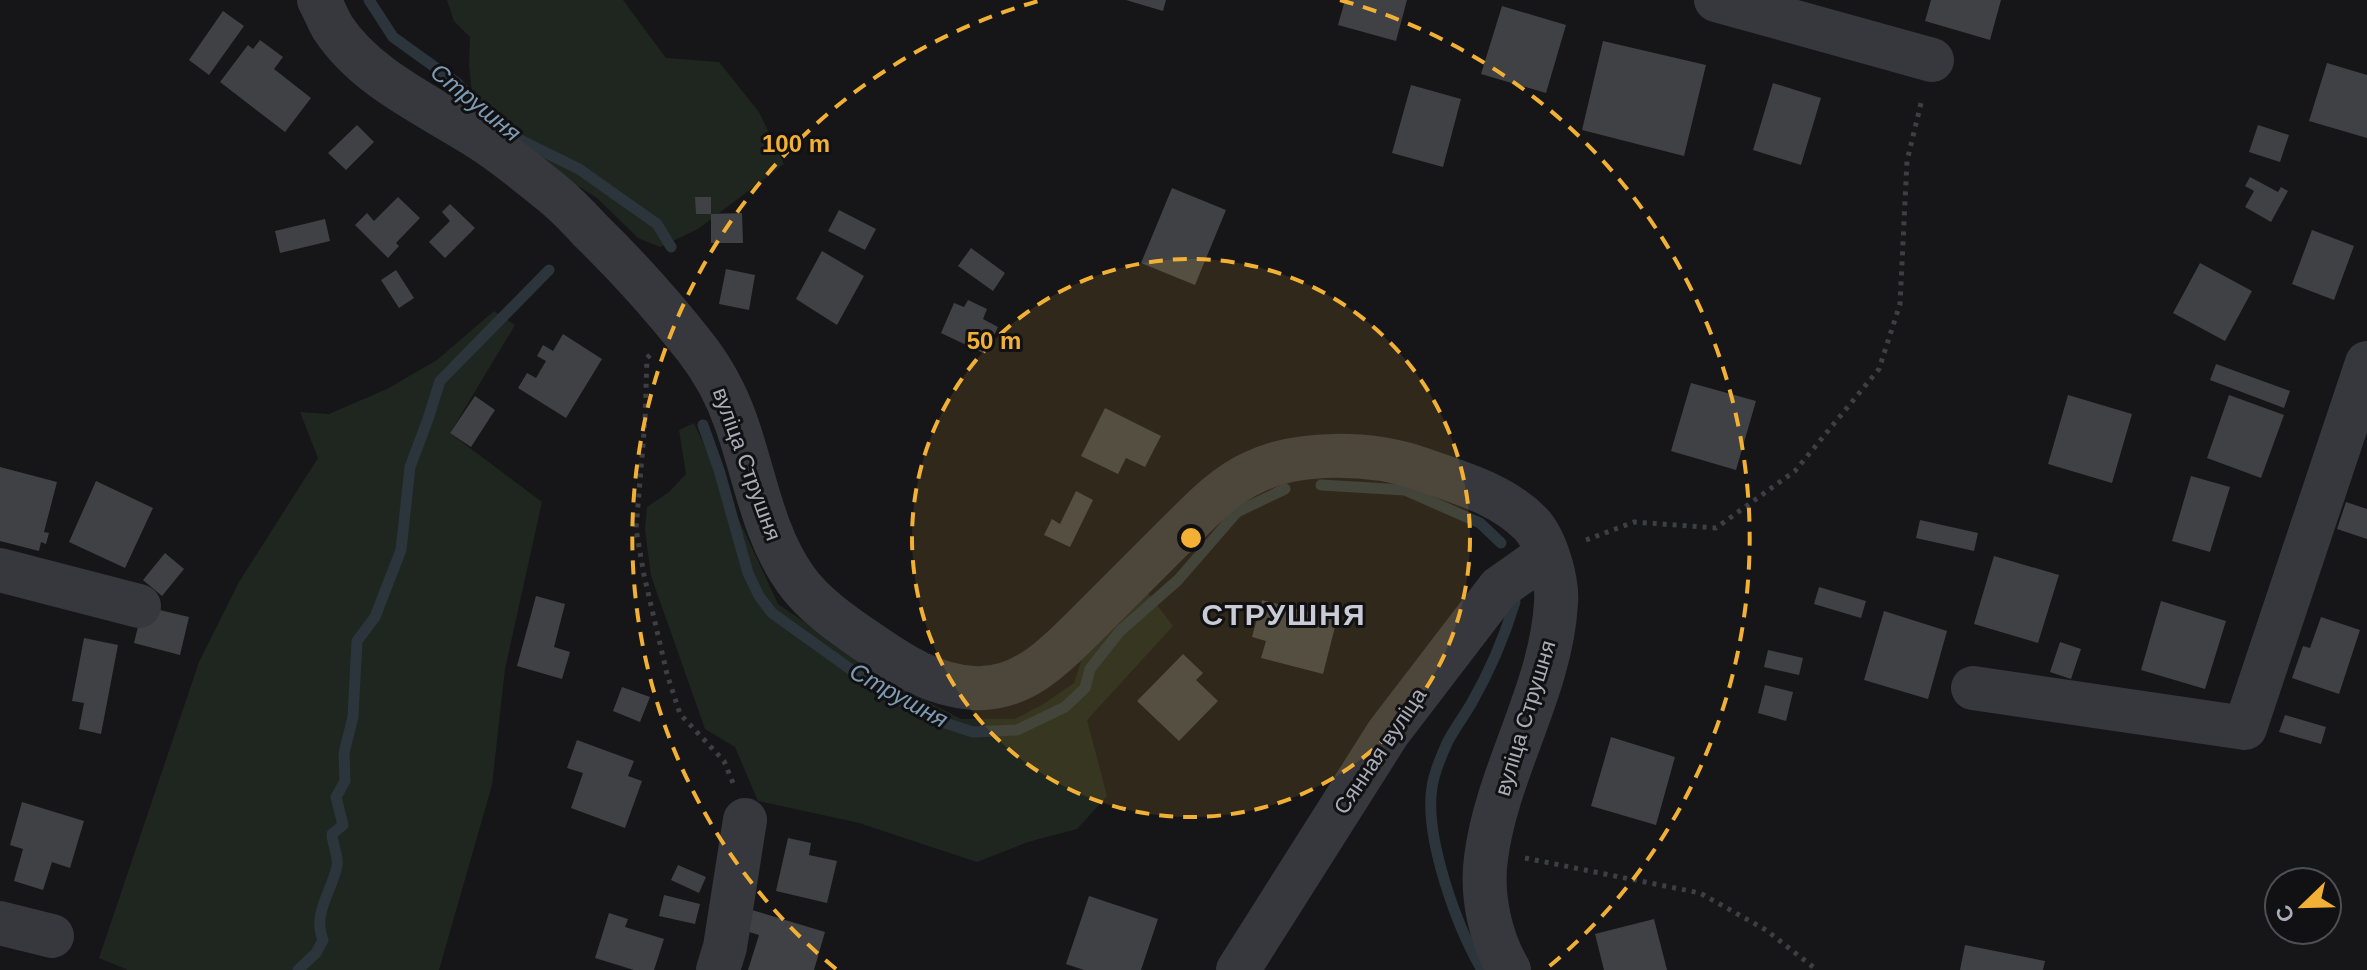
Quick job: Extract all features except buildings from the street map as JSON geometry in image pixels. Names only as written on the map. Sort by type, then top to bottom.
[{"type":"street","name":"вуліца Струшня","points":[[319,0],[334,30],[366,65],[482,139],[559,198],[678,325],[711,367],[735,419],[758,499],[774,541],[797,582],[837,621],[908,669],[945,684],[979,689],[1015,682],[1051,661],[1215,497],[1253,472],[1291,460],[1339,455],[1406,464],[1475,488],[1509,506],[1535,528],[1547,554],[1557,598],[1549,650],[1495,813],[1485,861],[1487,907],[1498,951],[1509,970]]},
{"type":"street","points":[[1716,0],[1932,60]]},
{"type":"street","points":[[1973,688],[2245,728],[2367,363]]},
{"type":"street","name":"Сянная вуліца","points":[[1238,970],[1388,733],[1499,588],[1547,554]]},
{"type":"street","points":[[0,570],[139,606]]},
{"type":"street","points":[[718,970],[725,947],[745,820]]},
{"type":"street","points":[[0,923],[52,936]]},
{"type":"path","points":[[1547,554],[1634,522],[1716,528],[1795,471],[1879,369],[1900,304],[1907,161],[1932,60]]},
{"type":"path","points":[[678,325],[647,358],[636,529],[664,660],[680,714],[724,761],[745,820]]},
{"type":"path","points":[[1488,850],[1700,893],[1766,930],[1817,970]]},
{"type":"shaded area","points":[[447,0],[623,0],[666,58],[719,62],[759,112],[784,164],[698,229],[660,247],[638,238],[597,198],[524,152],[472,92],[470,37],[454,21]]},
{"type":"shaded area","points":[[494,311],[515,325],[450,433],[542,502],[505,669],[492,785],[439,970],[128,970],[99,958],[199,662],[239,582],[318,458],[300,412],[329,414],[387,389],[437,360]]},
{"type":"shaded area","points":[[694,423],[778,604],[901,688],[961,719],[1015,719],[1042,705],[1074,683],[1086,647],[1147,592],[1173,626],[1087,720],[1107,796],[1077,829],[1028,842],[977,862],[859,823],[758,801],[735,747],[705,729],[651,576],[645,530],[647,507],[669,492],[686,474],[679,430]]},
{"type":"waterway","name":"Струшня","points":[[369,0],[393,37],[457,83],[476,104],[520,140],[579,169],[657,224],[671,247]]},
{"type":"waterway","points":[[298,970],[316,953],[323,940],[321,912],[337,866],[332,834],[343,825],[336,797],[345,781],[344,753],[353,717],[357,641],[375,617],[401,550],[410,467],[440,381],[549,270]]},
{"type":"waterway","name":"Струшня","points":[[703,425],[748,573],[759,596],[772,613],[874,686],[933,719],[973,732],[1017,730],[1065,707],[1085,688],[1090,669],[1120,631],[1178,580],[1237,512],[1285,489]]},
{"type":"waterway","name":"Струшня","points":[[1321,485],[1405,490],[1480,523],[1501,543]]},
{"type":"waterway","name":"Струшня","points":[[1482,970],[1453,906],[1438,856],[1433,831],[1432,787],[1446,746],[1490,667],[1515,602]]},
{"type":"district","name":"СТРУШНЯ","points":[[1284,614]]}]
